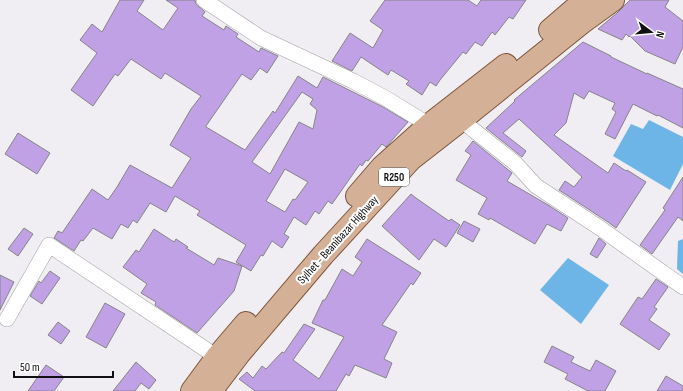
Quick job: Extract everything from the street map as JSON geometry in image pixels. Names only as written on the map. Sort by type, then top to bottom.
[{"type":"main road","name":"Sylhet - Beanibazar Highway","points":[[192,391],[217,357],[382,167],[429,125],[533,44],[585,0]]},
{"type":"main road","name":"Sylhet - Beanibazar Highway","points":[[210,391],[239,354],[323,255],[411,159],[578,26],[613,0]]},
{"type":"street","points":[[204,0],[261,38],[353,81],[387,99],[429,125]]},
{"type":"street","points":[[461,120],[515,163],[536,186],[600,228],[683,287]]},
{"type":"street","points":[[7,319],[49,245],[217,357]]},
{"type":"water","points":[[649,120],[683,137],[683,164],[670,190],[613,156],[631,124],[643,129]]},
{"type":"water","points":[[683,239],[683,274],[677,269],[678,241]]},
{"type":"water","points":[[568,258],[609,285],[581,324],[540,290]]},
{"type":"building","points":[[120,0],[144,0],[137,11],[163,30],[178,8],[166,0],[195,0],[196,4],[205,12],[202,16],[224,30],[226,26],[238,34],[236,37],[259,52],[261,48],[278,56],[267,73],[260,68],[251,80],[242,74],[206,126],[245,150],[273,111],[275,113],[298,76],[317,88],[323,77],[383,107],[408,122],[386,147],[382,144],[368,161],[366,160],[362,166],[360,164],[332,204],[328,201],[319,214],[315,211],[306,225],[294,217],[284,234],[289,237],[282,248],[272,241],[263,256],[261,255],[251,271],[236,262],[246,245],[197,215],[200,211],[175,196],[166,212],[150,203],[137,223],[133,220],[128,228],[121,224],[112,239],[93,228],[83,241],[81,240],[74,251],[54,238],[58,231],[62,233],[92,189],[108,200],[130,165],[172,188],[191,158],[170,145],[191,109],[201,96],[165,73],[161,79],[131,59],[118,76],[115,74],[93,106],[71,90],[97,53],[80,40],[92,24],[102,32]],"holes":[[[302,92],[313,99],[310,104],[317,110],[313,129],[299,122],[270,174],[252,162]],[[285,169],[308,182],[295,200],[293,199],[285,212],[266,201]]]},
{"type":"building","points":[[385,0],[468,0],[477,6],[481,0],[526,0],[513,19],[509,17],[495,35],[492,32],[482,46],[475,42],[466,54],[463,52],[436,86],[430,82],[422,95],[406,84],[409,81],[391,70],[388,75],[361,57],[352,71],[332,61],[350,33],[373,48],[383,30],[370,21]]},
{"type":"building","points":[[630,0],[669,0],[665,7],[683,21],[683,47],[675,64],[645,51],[626,34],[622,40],[598,29]]},
{"type":"building","points":[[583,42],[647,74],[683,89],[683,128],[633,104],[615,139],[605,134],[616,112],[612,109],[615,103],[589,91],[584,99],[574,93],[566,123],[554,135],[608,173],[614,163],[646,182],[616,228],[559,190],[565,181],[574,187],[582,177],[519,119],[503,133],[526,151],[522,157],[486,128],[515,101],[514,100]]},
{"type":"building","points":[[18,133],[50,153],[37,174],[5,154]]},
{"type":"building","points":[[473,141],[512,173],[507,181],[568,218],[561,231],[547,224],[535,244],[490,218],[489,220],[478,214],[487,198],[456,180],[471,155],[465,151]]},
{"type":"building","points":[[683,177],[683,221],[678,217],[652,254],[640,245],[665,210],[663,208]]},
{"type":"building","points":[[411,194],[449,221],[451,219],[460,225],[446,247],[434,239],[419,260],[382,226]]},
{"type":"building","points":[[464,221],[480,229],[473,242],[457,233]]},
{"type":"building","points":[[24,228],[33,234],[18,256],[8,249]]},
{"type":"building","points":[[154,229],[174,242],[176,239],[188,247],[186,248],[214,265],[218,258],[242,266],[234,291],[197,333],[155,305],[156,302],[141,293],[147,284],[123,267],[136,250],[139,252]]},
{"type":"building","points":[[599,238],[606,244],[597,258],[590,254]]},
{"type":"building","points":[[367,239],[421,273],[413,285],[411,283],[382,325],[397,332],[384,359],[392,363],[386,378],[355,365],[349,376],[346,374],[336,391],[255,391],[239,379],[247,372],[253,378],[262,366],[266,369],[282,352],[284,353],[304,324],[315,329],[293,360],[319,379],[344,337],[312,323],[323,300],[325,300],[342,269],[353,276],[362,262],[355,257]]},
{"type":"building","points":[[50,271],[60,278],[42,304],[30,296],[39,281],[41,283]]},
{"type":"building","points":[[0,275],[14,282],[0,310]]},
{"type":"building","points":[[656,279],[668,287],[654,307],[657,309],[649,320],[670,334],[659,350],[620,324],[638,297],[642,299]]},
{"type":"building","points":[[105,303],[125,314],[106,348],[86,337]]},
{"type":"building","points":[[58,322],[70,331],[61,344],[48,335]]},
{"type":"building","points":[[552,346],[574,357],[571,362],[590,371],[596,360],[616,371],[605,391],[588,391],[565,379],[568,374],[544,362]]},
{"type":"building","points":[[136,362],[156,380],[149,389],[141,383],[135,391],[113,391]]},
{"type":"building","points":[[46,365],[64,377],[54,391],[28,391]]},
{"type":"building","points":[[666,376],[683,386],[683,391],[657,391]]}]
